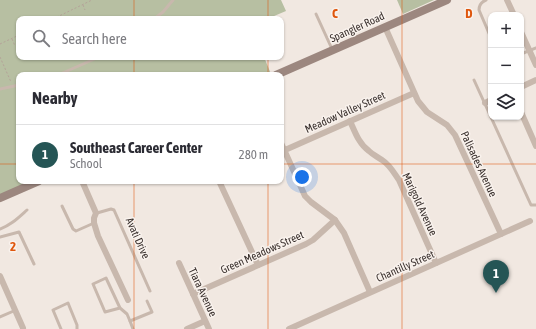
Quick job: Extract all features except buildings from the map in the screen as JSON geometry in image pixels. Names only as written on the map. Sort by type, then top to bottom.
[{"type":"street","name":"Spangler Road","points":[[283,72],[446,0]]},
{"type":"street","points":[[507,0],[513,12]]},
{"type":"street","name":"Palisades Avenue","points":[[385,27],[418,101],[427,112],[447,126],[456,135],[501,234]]},
{"type":"street","points":[[524,39],[536,65]]},
{"type":"street","points":[[524,86],[536,80]]},
{"type":"street","name":"Meadow Valley Street","points":[[285,150],[414,93]]},
{"type":"street","points":[[524,119],[536,146]]},
{"type":"street","name":"Marigold Avenue","points":[[350,121],[358,139],[362,144],[369,151],[384,161],[399,180],[436,263]]},
{"type":"street","points":[[285,150],[306,196],[317,208],[335,220],[344,233],[370,292]]},
{"type":"street","points":[[0,198],[32,184]]},
{"type":"street","points":[[83,184],[96,213],[94,223],[98,236],[128,300]]},
{"type":"street","points":[[220,184],[258,265]]},
{"type":"street","name":"Green Meadows Street","points":[[193,294],[313,240],[335,220]]},
{"type":"street","name":"Chantilly Street","points":[[289,329],[530,221]]},
{"type":"street","name":"Tiara Avenue","points":[[179,263],[209,329]]},
{"type":"street","points":[[0,276],[23,328]]},
{"type":"street","points":[[187,329],[205,321]]},
{"type":"lane","points":[[158,16],[173,0]]},
{"type":"lane","points":[[486,0],[481,3],[479,10],[488,31]]},
{"type":"lane","points":[[316,14],[332,50]]},
{"type":"lane","points":[[524,53],[536,48]]},
{"type":"lane","points":[[65,72],[92,60]]},
{"type":"lane","points":[[474,80],[488,102]]},
{"type":"lane","points":[[0,89],[16,86]]},
{"type":"lane","points":[[495,120],[531,206],[536,205]]},
{"type":"lane","points":[[62,206],[73,229],[76,231],[94,223]]},
{"type":"lane","name":"Avati Drive","points":[[96,213],[110,209],[114,210],[150,290]]},
{"type":"lane","points":[[0,229],[12,224],[27,210]]},
{"type":"lane","points":[[0,237],[19,232],[34,264]]},
{"type":"lane","points":[[120,308],[105,312],[93,284],[106,278],[120,308],[127,314],[133,329]]},
{"type":"lane","points":[[130,321],[152,312],[147,301]]},
{"type":"lane","points":[[60,329],[53,310],[68,304],[77,325],[77,329]]},
{"type":"lane","points":[[0,317],[16,310]]},
{"type":"path","points":[[59,16],[92,0]]},
{"type":"path","points":[[82,5],[85,10]]},
{"type":"path","points":[[0,44],[16,37]]},
{"type":"path","points":[[12,39],[14,46]]},
{"type":"path","points":[[0,57],[13,87]]},
{"type":"green space","points":[[0,0],[281,0],[286,11],[274,16],[16,16],[16,60],[265,60],[270,72],[16,72],[16,184],[24,184],[0,195]]},
{"type":"green space","points":[[397,0],[434,0],[403,14]]},
{"type":"place","name":"Southeast Career Center","points":[[496,293]]}]
